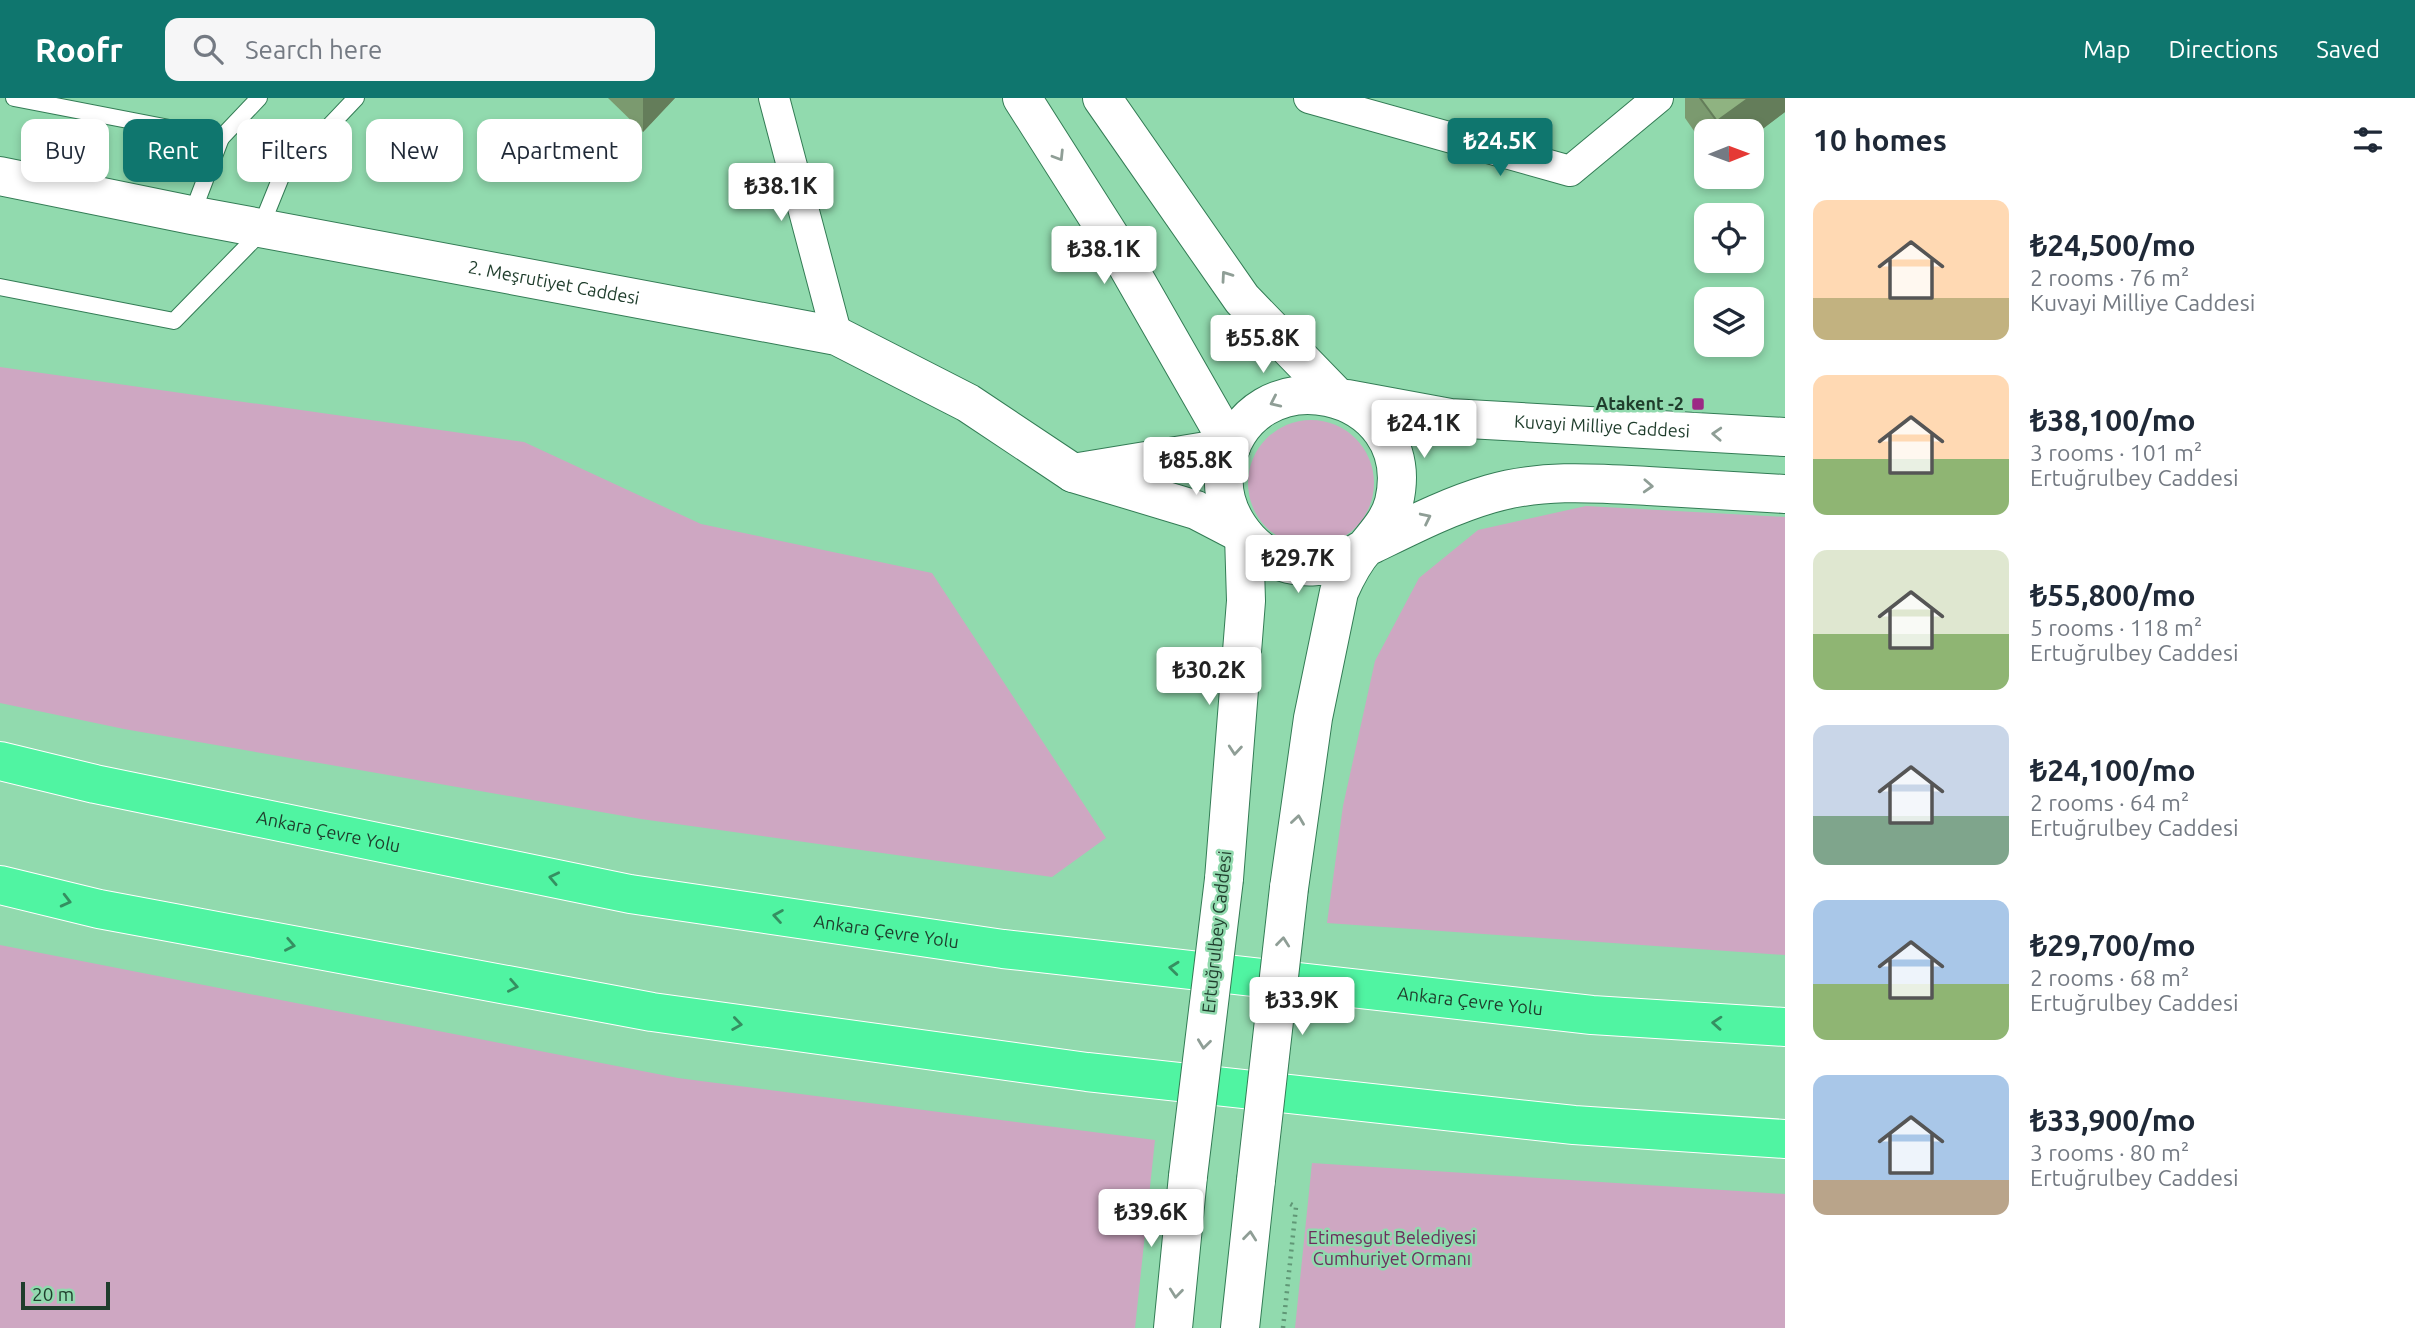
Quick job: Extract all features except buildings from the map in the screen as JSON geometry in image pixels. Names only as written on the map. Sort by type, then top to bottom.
[{"type":"highway","name":"Ankara Çevre Yolu","points":[[0,761],[95,784],[630,894],[961,943],[1578,1014],[1785,1027]]},
{"type":"highway","points":[[0,885],[99,909],[652,1012],[1101,1073],[1574,1125],[1785,1139]]},
{"type":"main road","points":[[1023,98],[1116,246],[1231,447],[1073,473]]},
{"type":"main road","name":"Ertuğrulbey Caddesi","points":[[1102,98],[1242,299],[1338,398]]},
{"type":"main road","name":"2. Meşrutiyet Caddesi","points":[[0,176],[264,229],[837,336],[968,403],[1073,473],[1196,510],[1244,535]]},
{"type":"main road","name":"Ertuğrulbey Caddesi","points":[[1240,1328],[1268,1189],[1289,888],[1304,774],[1331,624],[1346,575],[1382,528],[1393,504],[1397,478],[1392,452],[1380,429],[1361,410],[1338,398],[1313,393],[1287,396],[1264,407],[1244,424],[1231,447],[1225,469],[1225,493],[1231,515],[1244,535],[1264,553],[1288,564],[1315,567],[1341,561],[1365,548]]},
{"type":"main road","name":"Kuvayi Milliye Caddesi","points":[[1338,398],[1450,418],[1785,437]]},
{"type":"main road","points":[[1365,548],[1443,510],[1492,493],[1536,485],[1585,483],[1785,494]]},
{"type":"main road","name":"Ertuğrulbey Caddesi","points":[[1173,1328],[1188,1176],[1224,879],[1245,613],[1244,535]]},
{"type":"street","points":[[774,98],[837,336]]},
{"type":"street","points":[[1309,98],[1570,172],[1647,102]]},
{"type":"lane","points":[[14,98],[123,119]]},
{"type":"lane","points":[[223,136],[259,98]]},
{"type":"lane","points":[[0,287],[174,321],[264,229],[266,214],[281,177],[356,98]]},
{"type":"lane","points":[[191,215],[204,182]]},
{"type":"path","points":[[1268,1189],[1296,1207],[1283,1328]]},
{"type":"green space","points":[[0,367],[524,442],[701,524],[932,573],[1106,838],[1052,877],[641,819],[124,729],[0,703]]},
{"type":"green space","points":[[1311,420],[1335,425],[1355,439],[1369,459],[1374,483],[1369,507],[1355,527],[1335,541],[1311,546],[1287,541],[1267,527],[1253,507],[1248,483],[1253,459],[1267,439],[1287,425]]},
{"type":"green space","points":[[1586,506],[1785,517],[1785,955],[1327,923],[1343,806],[1375,661],[1419,578],[1478,530]]},
{"type":"green space","points":[[0,945],[678,1078],[1155,1140],[1135,1328],[0,1328]]},
{"type":"green space","name":"Etimesgut Belediyesi Cumhuriyet Ormanı","points":[[1312,1163],[1785,1194],[1785,1328],[1295,1328]]},
{"type":"place","name":"Atakent -2","points":[[1698,404]]}]
